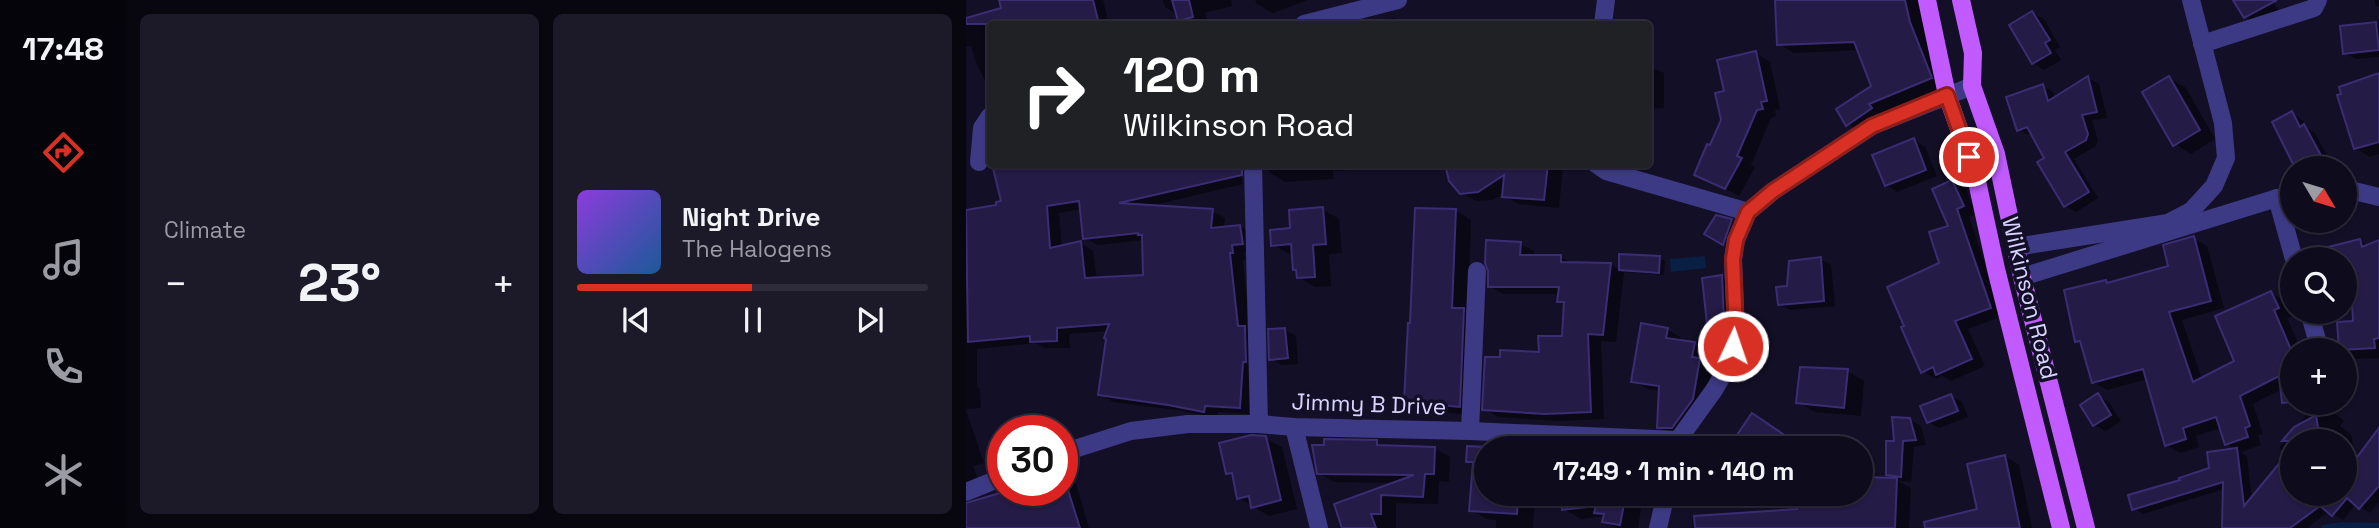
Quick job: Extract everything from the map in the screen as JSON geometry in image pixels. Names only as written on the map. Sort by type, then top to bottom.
[{"type":"main road","name":"Wilkinson Road","points":[[1927,0],[1947,95],[1976,177],[2061,528]]},
{"type":"main road","name":"Wilkinson Road","points":[[1961,0],[1973,53],[1972,86],[1996,154],[2022,277],[2086,528]]},
{"type":"street","points":[[1316,21],[1398,0]]},
{"type":"street","points":[[1604,21],[1606,0]]},
{"type":"street","points":[[2016,247],[2168,223],[2191,211],[2214,187],[2226,158],[2223,123],[2191,0]]},
{"type":"street","points":[[2202,44],[2314,8],[2318,0]]},
{"type":"street","points":[[1682,436],[1731,361],[1736,331],[1733,259],[1736,240],[1748,212],[1773,191],[1872,126],[1972,86]]},
{"type":"street","points":[[979,162],[982,128],[987,120]]},
{"type":"street","points":[[1254,168],[1259,424]]},
{"type":"street","points":[[1602,168],[1748,212]]},
{"type":"street","points":[[2357,192],[2379,197]]},
{"type":"street","points":[[2022,277],[2280,199]]},
{"type":"street","points":[[1470,431],[1477,271]]},
{"type":"street","name":"Jimmy B Drive","points":[[1078,448],[1131,431],[1188,424],[1470,431],[1550,436]]},
{"type":"street","points":[[1294,427],[1319,528]]},
{"type":"street","points":[[966,492],[987,483]]},
{"type":"street","points":[[1658,528],[1663,506]]},
{"type":"water","points":[[1705,256],[1706,268],[1671,272],[1670,259]]},
{"type":"building","points":[[999,0],[1093,0],[1098,21],[987,21],[987,24],[966,24],[966,18],[1001,8]]},
{"type":"building","points":[[1172,0],[1189,0],[1193,17],[1178,21]]},
{"type":"building","points":[[1775,0],[1905,0],[1910,22],[1932,78],[1869,104],[1872,108],[1846,126],[1836,109],[1871,86],[1854,42],[1777,45]]},
{"type":"building","points":[[2233,0],[2277,0],[2244,18]]},
{"type":"building","points":[[2032,11],[2050,40],[2045,43],[2051,53],[2032,64],[2009,25]]},
{"type":"building","points":[[2376,22],[2379,50],[2343,54],[2340,26]]},
{"type":"building","points":[[1756,51],[1767,101],[1761,102],[1763,109],[1757,110],[1737,156],[1742,158],[1725,189],[1694,175],[1721,120],[1715,93],[1724,91],[1717,60]]},
{"type":"building","points":[[2379,73],[2379,142],[2354,149],[2337,95],[2341,94],[2339,87]]},
{"type":"building","points":[[2088,76],[2097,112],[2082,115],[2088,134],[2086,140],[2065,152],[2089,192],[2064,207],[2037,162],[2044,158],[2027,127],[2017,131],[2006,97],[2043,84],[2048,101]]},
{"type":"building","points":[[2169,76],[2200,130],[2173,146],[2142,92]]},
{"type":"building","points":[[2292,111],[2300,127],[2304,124],[2321,156],[2289,156],[2272,122]]},
{"type":"building","points":[[1914,138],[1926,170],[1885,186],[1872,155]]},
{"type":"building","points":[[993,168],[1242,168],[1242,175],[1119,203],[1213,209],[1211,228],[1240,225],[1243,244],[1232,245],[1233,253],[1230,253],[1238,326],[1245,326],[1246,362],[1243,362],[1240,408],[1205,406],[1204,412],[1098,395],[1104,338],[1109,324],[1057,328],[1057,341],[1030,342],[1030,336],[968,342],[966,210],[996,205],[996,202],[1001,201]],"holes":[[[1079,201],[1083,239],[1138,233],[1142,235],[1143,275],[1085,278],[1081,241],[1050,248],[1047,206]]]},
{"type":"building","points":[[1446,168],[1548,168],[1544,200],[1502,197],[1504,175],[1478,192],[1460,194],[1449,181]]},
{"type":"building","points":[[1952,180],[1964,206],[1957,209],[1991,308],[1955,321],[1972,359],[1936,375],[1933,367],[1921,373],[1887,287],[1939,263],[1929,232],[1948,226],[1932,189]]},
{"type":"building","points":[[1323,207],[1326,244],[1313,245],[1315,277],[1297,278],[1296,270],[1293,270],[1291,244],[1271,246],[1270,230],[1290,228],[1289,210]]},
{"type":"building","points":[[1415,208],[1456,209],[1452,308],[1464,308],[1460,407],[1404,402]]},
{"type":"building","points":[[1716,215],[1732,219],[1723,245],[1704,234]]},
{"type":"building","points":[[2194,236],[2211,301],[2169,312],[2193,382],[2234,361],[2215,316],[2271,291],[2279,308],[2274,310],[2286,338],[2280,338],[2280,385],[2279,376],[2240,396],[2250,426],[2245,428],[2248,437],[2225,445],[2216,417],[2183,428],[2186,439],[2165,446],[2143,369],[2092,383],[2080,341],[2075,342],[2064,290],[2106,280],[2107,283],[2168,266],[2163,245]]},
{"type":"building","points":[[2360,239],[2362,247],[2379,240],[2379,338],[2374,339],[2375,348],[2357,349],[2357,338],[2338,338],[2337,324],[2357,324],[2357,247],[2328,247]]},
{"type":"building","points":[[1486,240],[1521,242],[1520,255],[1561,255],[1561,262],[1611,263],[1603,335],[1588,334],[1591,412],[1545,414],[1482,410],[1485,357],[1500,357],[1500,350],[1539,352],[1538,336],[1562,336],[1564,302],[1557,302],[1559,287],[1488,287]]},
{"type":"building","points":[[1619,254],[1660,256],[1659,273],[1619,270]]},
{"type":"building","points":[[1821,257],[1824,301],[1778,305],[1776,287],[1787,286],[1789,261]]},
{"type":"building","points":[[1722,275],[1724,322],[1707,324],[1702,278]]},
{"type":"building","points":[[1641,323],[1668,328],[1666,338],[1695,342],[1692,357],[1700,358],[1693,399],[1672,428],[1657,428],[1659,386],[1631,382]]},
{"type":"building","points":[[1285,328],[1288,358],[1269,360],[1268,329]]},
{"type":"building","points":[[1800,367],[1848,369],[1844,408],[1796,403]]},
{"type":"building","points":[[2098,393],[2111,415],[2093,426],[2080,405]]},
{"type":"building","points":[[1951,394],[1958,411],[1927,423],[1920,406]]},
{"type":"building","points":[[1752,413],[1783,434],[1782,436],[1736,436]]},
{"type":"building","points":[[2316,415],[2318,429],[2292,429]]},
{"type":"building","points":[[1892,417],[1910,418],[1916,440],[1903,441],[1901,477],[1886,475],[1886,441],[1894,441]]},
{"type":"building","points":[[2379,428],[2379,486],[2359,509],[2356,506],[2357,457]]},
{"type":"building","points":[[1251,435],[1266,436],[1281,500],[1251,508],[1249,496],[1237,499],[1232,473],[1226,474],[1219,443]]},
{"type":"building","points":[[1324,439],[1377,440],[1377,445],[1435,447],[1434,474],[1425,474],[1423,497],[1381,495],[1381,514],[1371,514],[1376,528],[1342,528],[1334,504],[1414,475],[1317,474],[1312,445],[1324,445]]},
{"type":"building","points":[[1467,446],[1474,446],[1474,506],[1517,506],[1517,514],[1469,511],[1473,462],[1466,462]]},
{"type":"building","points":[[2237,448],[2244,506],[2280,462],[2280,506],[2320,506],[2290,528],[2222,528],[2223,482],[2132,510],[2128,495],[2180,480],[2179,478],[2209,468],[2207,452]]},
{"type":"building","points":[[2005,455],[2020,528],[1925,528],[1924,522],[1977,509],[1967,464]]},
{"type":"building","points":[[1873,477],[1897,478],[1895,528],[1695,528],[1694,516],[1797,509],[1796,506],[1873,506]]},
{"type":"building","points":[[987,497],[987,506],[1073,506],[1080,528],[966,528],[966,503]]},
{"type":"building","points":[[1562,506],[1596,506],[1562,510]]},
{"type":"building","points":[[1596,506],[1624,506],[1620,525],[1602,522],[1604,514],[1594,513]]},
{"type":"building","points":[[2320,506],[2340,506],[2332,516]]},
{"type":"waterway","points":[[2324,528],[2341,525],[2379,526]]},
{"type":"route","points":[[1733,346],[1736,331],[1733,259],[1736,240],[1748,212],[1773,191],[1872,126],[1947,95],[1969,157]]}]
